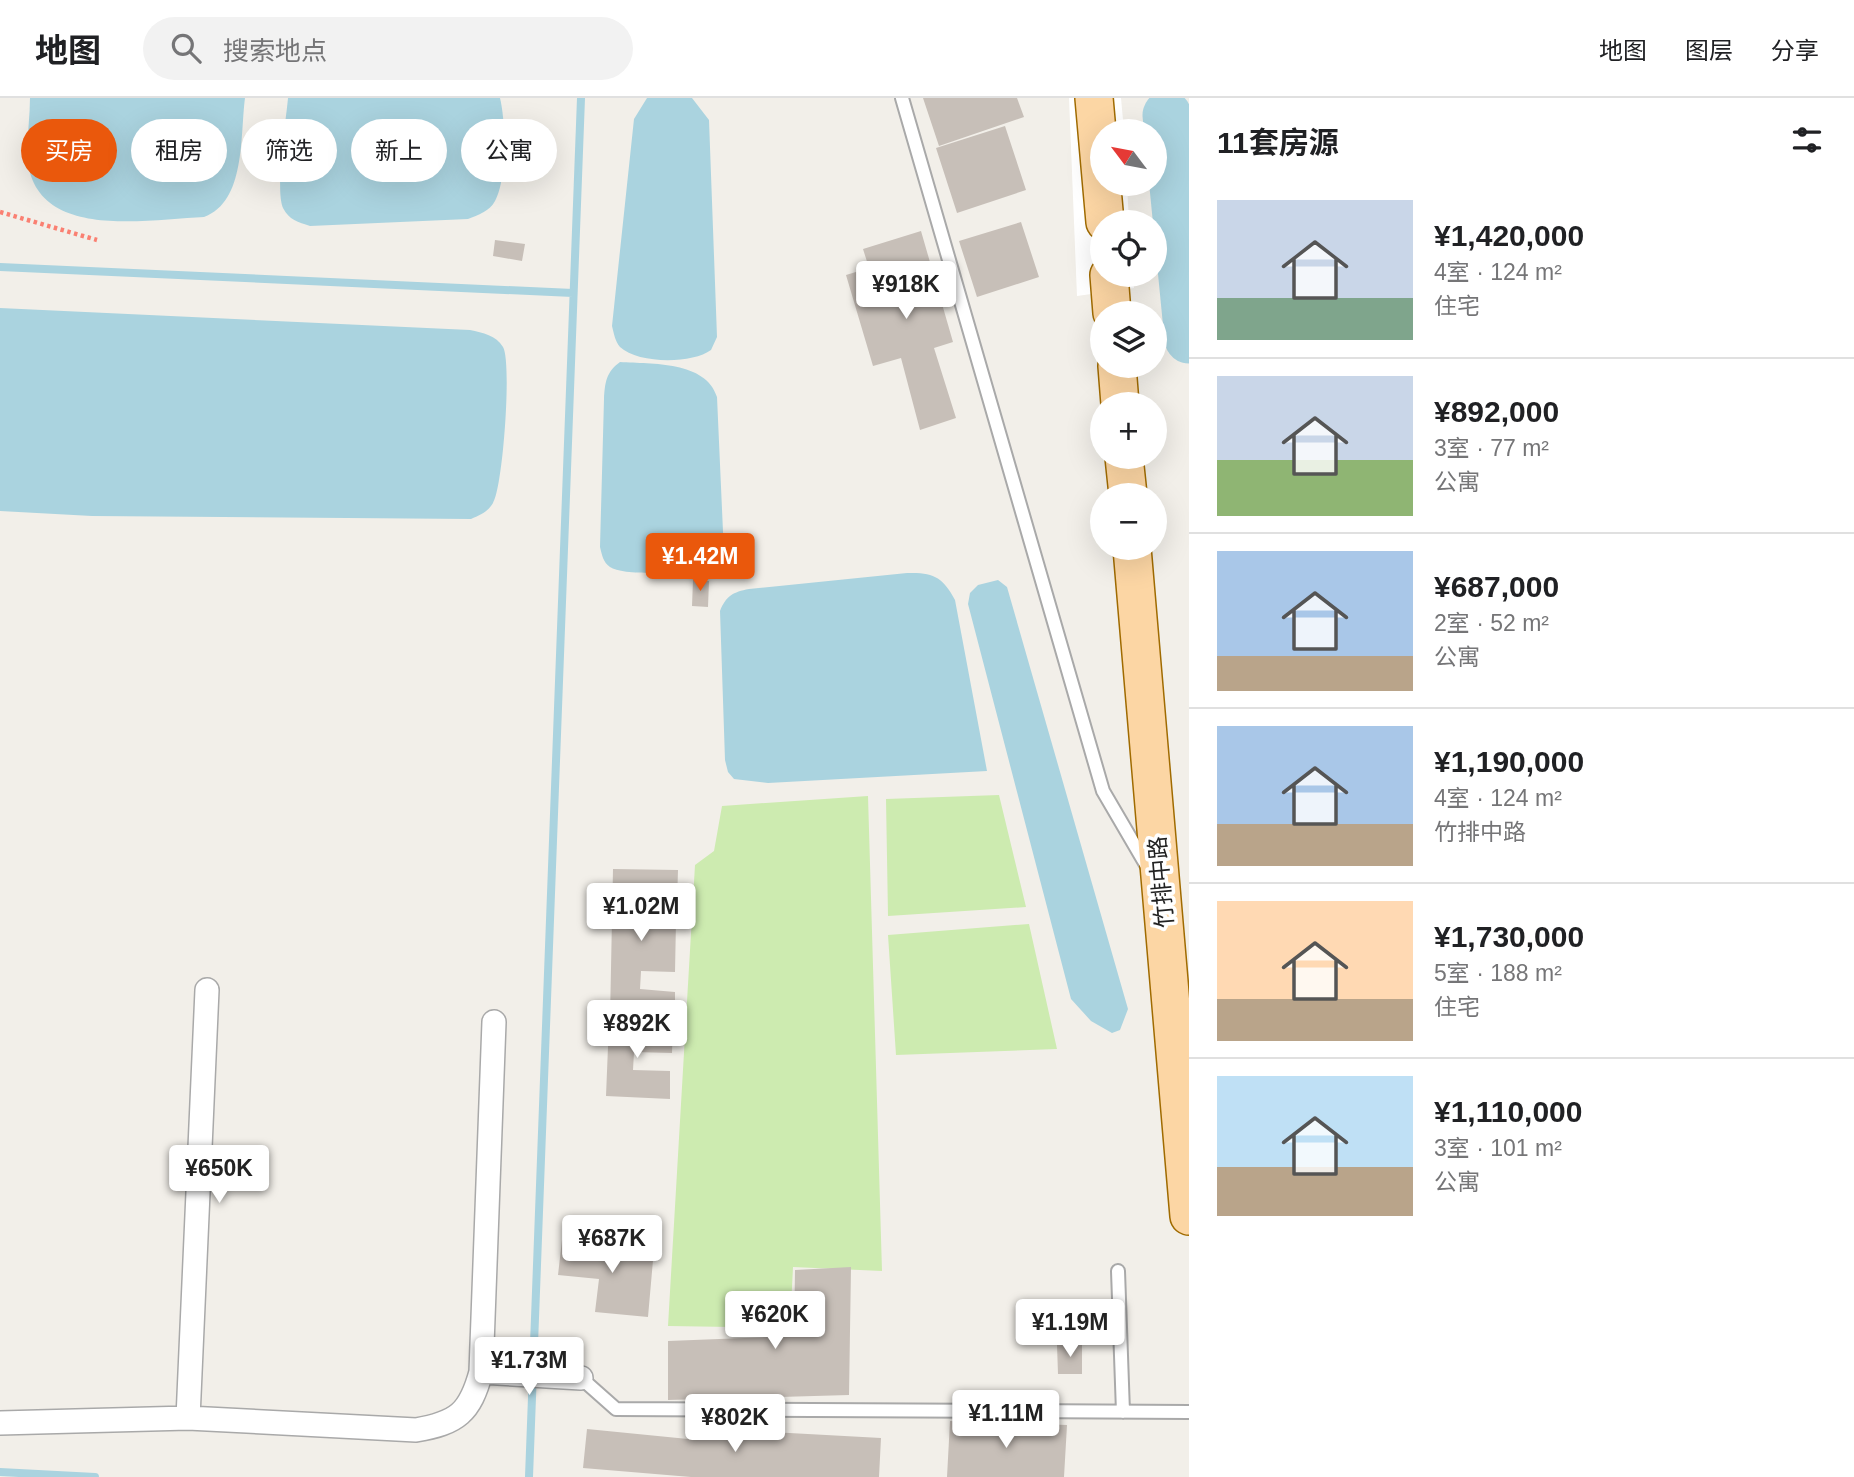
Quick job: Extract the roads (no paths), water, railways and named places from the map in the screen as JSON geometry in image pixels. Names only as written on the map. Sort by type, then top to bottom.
[{"type":"main road","points":[[1094,98],[1104,210]]},
{"type":"main road","name":"竹排中路","points":[[1133,560],[1189,1216]]},
{"type":"street","points":[[188,1418],[207,990]]},
{"type":"street","points":[[0,1423],[188,1418],[416,1430],[441,1426],[463,1414],[475,1393],[492,1373],[494,1022]]},
{"type":"street","points":[[492,1373],[581,1378]]},
{"type":"lane","points":[[902,98],[1103,791],[1162,892]]},
{"type":"lane","points":[[1118,1271],[1123,1412]]},
{"type":"lane","points":[[581,1378],[616,1409],[1189,1412]]},
{"type":"water","points":[[30,98],[245,98],[243,119],[241,119],[241,148],[234,183],[218,209],[204,217],[100,220],[74,215],[52,205],[36,188],[34,182],[117,182],[117,119],[29,119]]},
{"type":"water","points":[[288,98],[500,98],[503,119],[461,119],[461,182],[501,182],[499,192],[487,210],[468,219],[310,226],[294,220],[283,208],[280,182],[337,182],[337,119],[286,119]]},
{"type":"water","points":[[647,98],[692,98],[709,120],[717,337],[711,350],[679,360],[652,359],[628,353],[618,345],[612,326],[634,119]]},
{"type":"water","points":[[0,308],[470,330],[489,335],[503,347],[507,376],[503,451],[497,493],[486,511],[471,519],[92,516],[0,511]]},
{"type":"water","points":[[620,362],[662,364],[690,371],[711,385],[717,397],[724,554],[719,564],[711,569],[629,572],[610,567],[603,558],[600,547],[604,393],[609,374]]},
{"type":"water","points":[[907,573],[936,578],[946,586],[955,600],[987,771],[768,783],[734,779],[728,772],[725,760],[720,611],[728,598],[734,593],[749,589]]},
{"type":"water","points":[[998,580],[1007,587],[1128,1009],[1120,1030],[1112,1033],[1091,1021],[1071,999],[968,604],[970,593],[978,585]]},
{"type":"waterway","points":[[529,1477],[581,98]]},
{"type":"waterway","points":[[1166,98],[1167,115]]},
{"type":"waterway","points":[[1167,115],[1189,339]]},
{"type":"waterway","points":[[0,267],[573,293]]},
{"type":"waterway","points":[[0,1472],[95,1477]]}]
